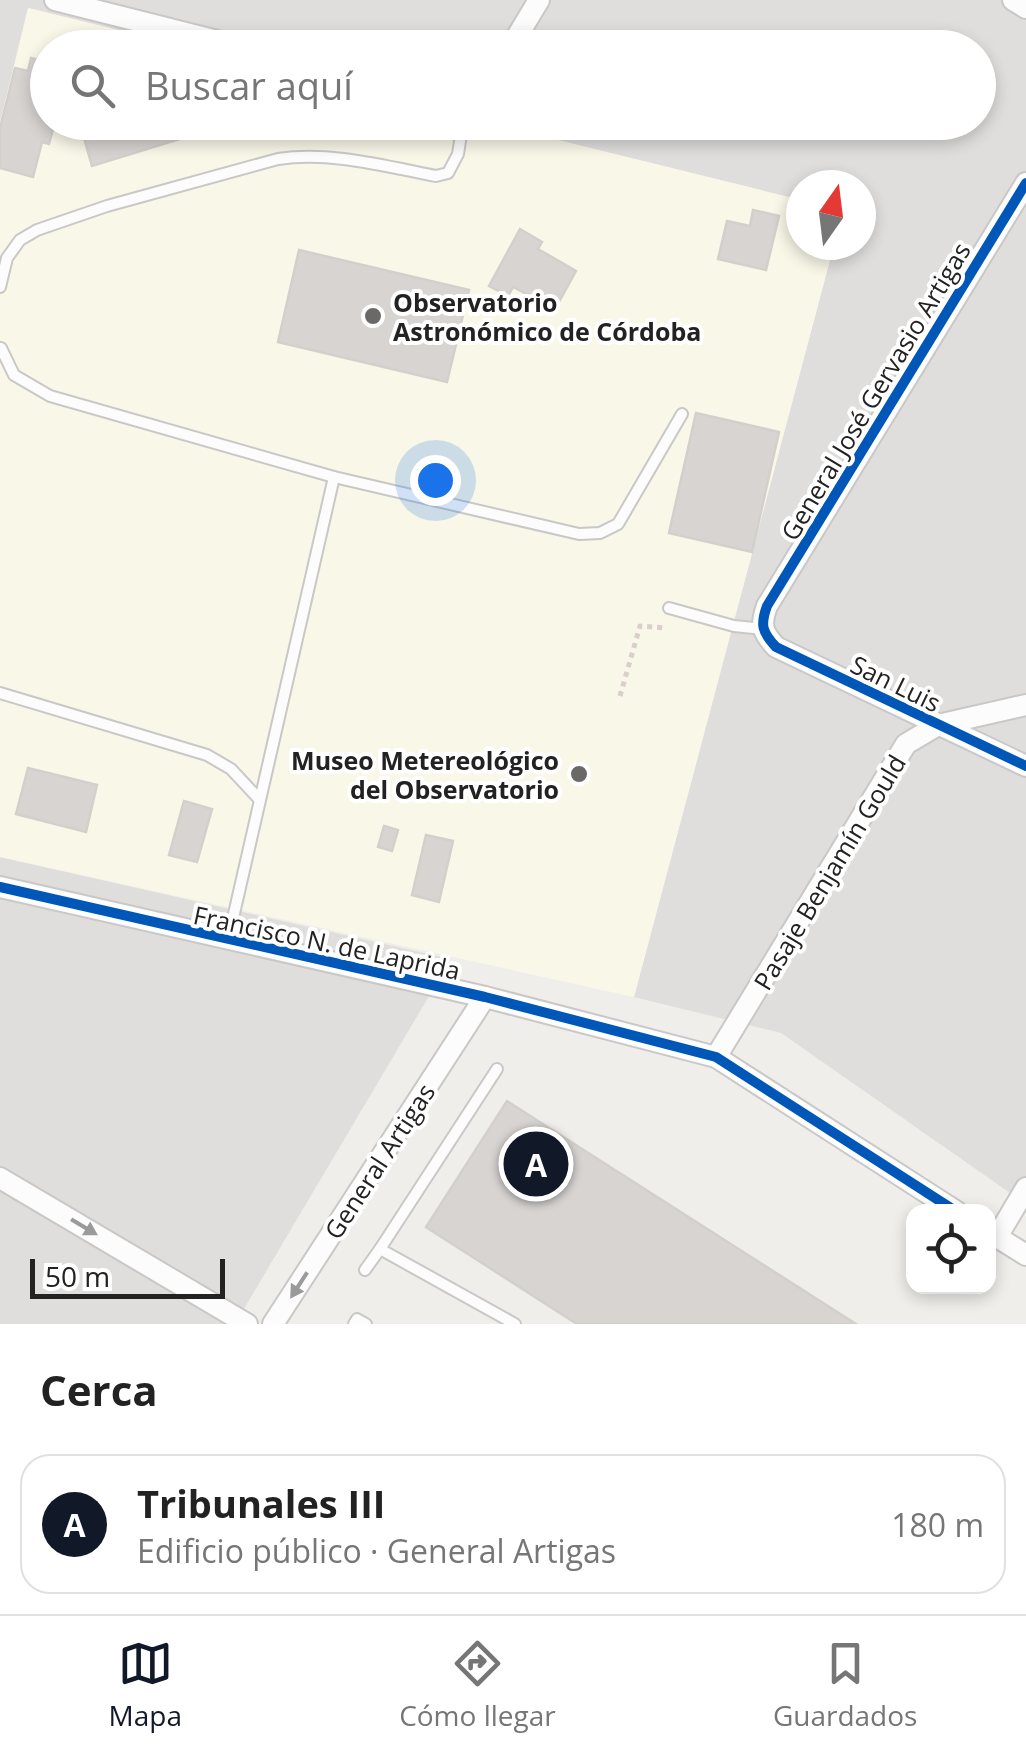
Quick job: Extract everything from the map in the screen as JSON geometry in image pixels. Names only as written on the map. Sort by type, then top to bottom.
[{"type":"street","points":[[55,0],[173,30]]},
{"type":"street","points":[[521,30],[539,0]]},
{"type":"street","points":[[1014,0],[1026,8]]},
{"type":"street","name":"General José Gervasio Artigas","points":[[762,626],[778,589],[1026,183]]},
{"type":"street","name":"San Luis","points":[[762,626],[776,647],[1026,766]]},
{"type":"street","name":"Pasaje Benjamín Gould","points":[[716,1057],[906,744],[938,725],[1026,706]]},
{"type":"street","name":"Francisco N. de Laprida","points":[[1,891],[486,997],[716,1057],[946,1204]]},
{"type":"street","name":"General Artigas","points":[[274,1324],[486,997]]},
{"type":"street","points":[[0,1178],[247,1324]]},
{"type":"street","points":[[996,1230],[1026,1188]]},
{"type":"street","points":[[996,1236],[1026,1254]]},
{"type":"lane","points":[[0,287],[7,258],[20,240],[37,230],[107,206],[278,159],[302,156],[330,157],[436,176],[448,173],[460,140]]},
{"type":"lane","points":[[0,337],[0,350],[14,374],[50,396],[334,478],[579,534],[600,533],[618,524],[682,414]]},
{"type":"lane","points":[[227,941],[334,478]]},
{"type":"lane","points":[[669,608],[734,626],[762,626]]},
{"type":"lane","points":[[0,692],[207,755],[231,770],[259,800]]},
{"type":"lane","points":[[365,1270],[496,1068]]},
{"type":"lane","points":[[380,1249],[515,1324]]},
{"type":"lane","points":[[354,1324],[357,1319],[366,1324]]},
{"type":"path","points":[[620,696],[640,626],[680,630]]},
{"type":"shaded area","points":[[0,0],[1026,0],[1026,1204],[781,1033],[634,997],[830,260],[876,260],[876,170],[786,170],[786,196],[558,140],[996,140],[996,30],[116,30],[29,8],[0,122]]},
{"type":"shaded area","points":[[28,8],[118,30],[30,30],[30,140],[558,140],[786,196],[786,260],[830,260],[634,997],[0,857],[0,122]]},
{"type":"shaded area","points":[[0,857],[451,959],[235,1324],[0,1324]]},
{"type":"building","points":[[30,62],[30,140],[50,140],[49,144],[42,142],[33,177],[0,168],[0,128],[15,68],[28,71]]},
{"type":"building","points":[[85,140],[176,140],[92,166]]},
{"type":"building","points":[[753,210],[779,216],[766,270],[718,259],[727,221],[750,226]]},
{"type":"building","points":[[520,229],[542,242],[538,249],[576,271],[555,309],[513,287],[508,296],[489,286]]},
{"type":"building","name":"Observatorio Astronómico de Córdoba","points":[[299,250],[469,290],[447,382],[278,342]]},
{"type":"building","points":[[696,413],[779,432],[752,552],[669,533]]},
{"type":"building","points":[[28,768],[97,785],[86,832],[16,814]]},
{"type":"building","points":[[184,801],[212,809],[197,862],[169,855]]},
{"type":"building","points":[[384,826],[398,830],[392,851],[378,847]]},
{"type":"building","points":[[426,835],[453,841],[439,902],[412,895]]},
{"type":"building","points":[[507,1101],[856,1324],[577,1324],[426,1227]]},
{"type":"cycle path","points":[[1026,183],[767,606],[763,623],[776,647],[1026,766]]},
{"type":"cycle path","points":[[0,887],[485,997],[716,1057],[945,1204]]},
{"type":"place","name":"Observatorio Astronómico de Córdoba","points":[[373,316]]},
{"type":"place","name":"Museo Metereológico del Observatorio","points":[[579,774]]},
{"type":"place","name":"Tribunales III","points":[[536,1164]]}]
